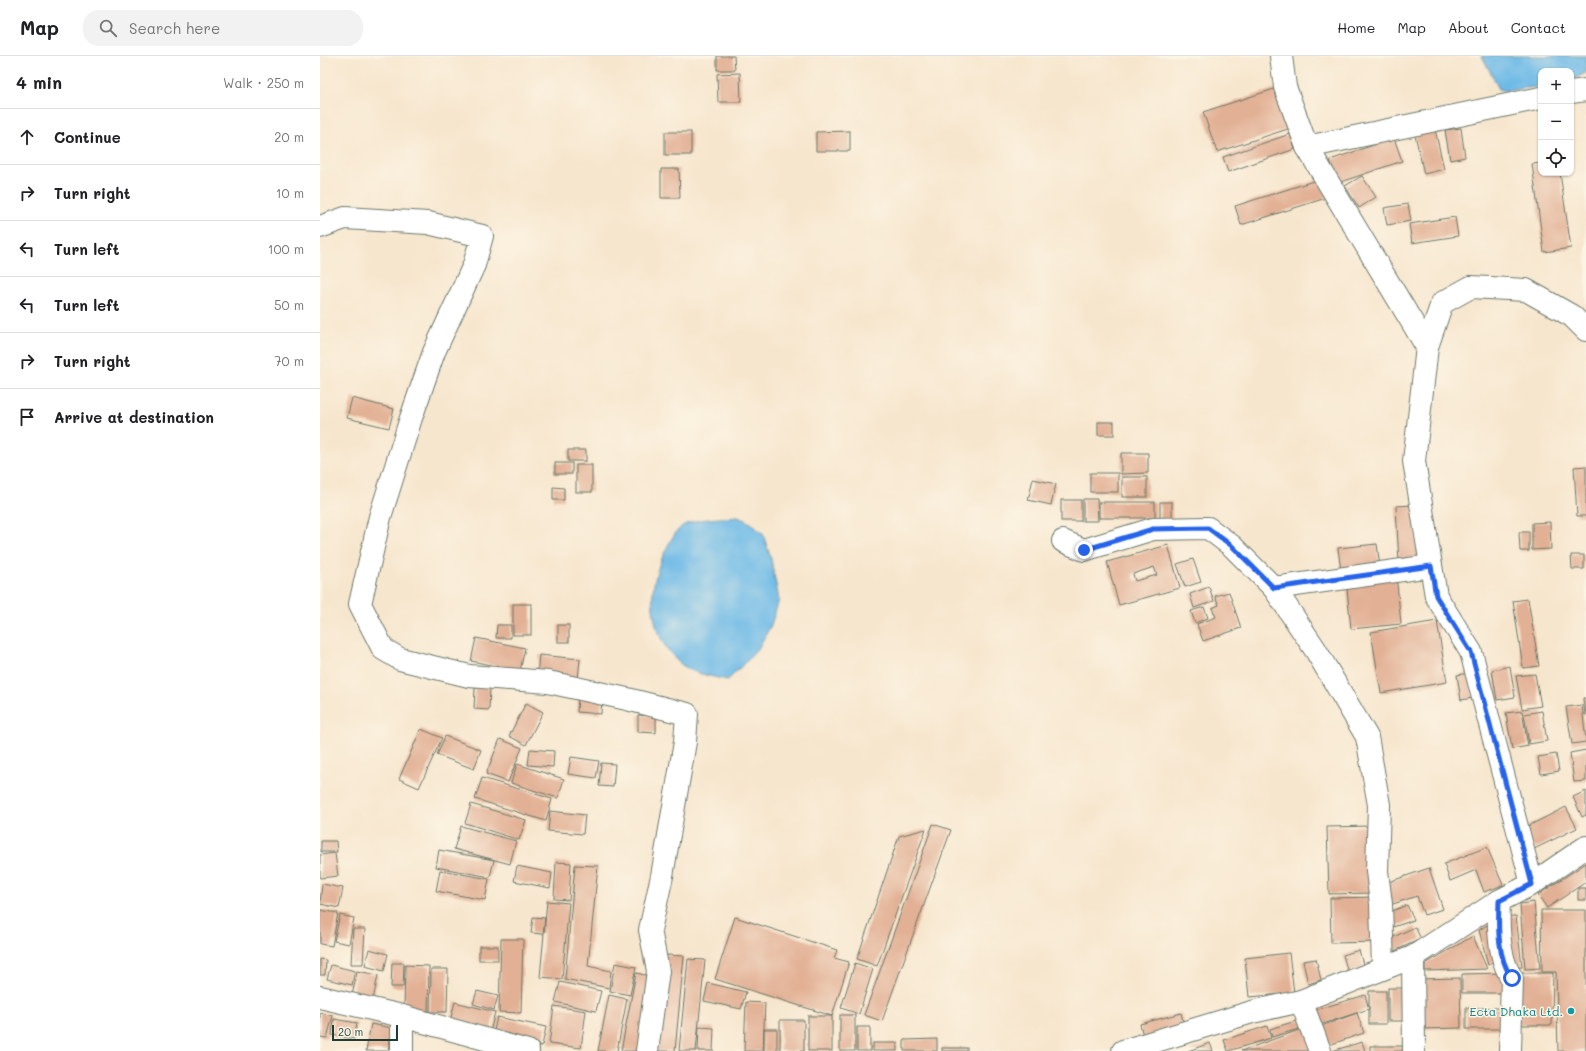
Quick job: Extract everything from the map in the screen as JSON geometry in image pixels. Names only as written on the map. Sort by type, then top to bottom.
[{"type":"street","points":[[1281,56],[1285,87],[1307,146],[1427,347]]},
{"type":"street","points":[[1574,92],[1586,90]]},
{"type":"street","points":[[1307,146],[1538,99]]},
{"type":"street","points":[[320,227],[345,218],[428,223],[482,236],[474,265],[434,352],[380,517],[360,604],[383,649],[400,659],[469,676],[548,682],[687,714],[685,742],[662,876],[650,930],[658,971],[647,1051]]},
{"type":"street","points":[[1532,884],[1471,652],[1436,596],[1414,461],[1427,347],[1442,303],[1471,287],[1526,290],[1572,316],[1586,330]]},
{"type":"street","points":[[1063,541],[1084,550],[1153,529],[1208,528],[1232,546],[1274,588],[1315,649],[1367,737],[1379,805],[1377,871],[1381,904],[1383,968]]},
{"type":"street","points":[[1274,588],[1431,566]]},
{"type":"street","points":[[1122,1051],[1252,1012],[1301,1001],[1413,957],[1499,901],[1532,884],[1586,847]]},
{"type":"street","points":[[1499,901],[1498,924],[1505,969],[1512,978],[1510,1051]]},
{"type":"street","points":[[1413,957],[1414,1051]]},
{"type":"street","points":[[320,996],[402,1016],[457,1041],[528,1051]]},
{"type":"street","points":[[1301,1001],[1320,1051]]},
{"type":"street","points":[[402,1016],[402,1051]]},
{"type":"water","points":[[1482,56],[1586,56],[1586,73],[1574,79],[1574,68],[1538,68],[1538,86],[1506,91],[1499,89]]},
{"type":"water","points":[[738,517],[749,522],[763,534],[771,559],[779,600],[771,625],[758,649],[728,680],[692,671],[682,665],[671,654],[657,628],[653,598],[654,583],[658,568],[670,542],[681,527],[696,521]]},
{"type":"building","points":[[717,56],[734,56],[735,70],[717,70]]},
{"type":"building","points":[[740,73],[741,102],[718,102],[717,74]]},
{"type":"building","points":[[1277,88],[1291,128],[1217,152],[1203,112]]},
{"type":"building","points":[[1434,125],[1444,169],[1424,174],[1414,130]]},
{"type":"building","points":[[1461,128],[1465,157],[1450,160],[1445,130]]},
{"type":"building","points":[[850,131],[850,151],[816,151],[816,132]]},
{"type":"building","points":[[665,132],[691,132],[691,155],[665,155]]},
{"type":"building","points":[[1290,134],[1295,149],[1228,172],[1223,157]]},
{"type":"building","points":[[1394,138],[1402,161],[1338,183],[1330,160]]},
{"type":"building","points":[[1538,163],[1538,176],[1560,176],[1571,248],[1544,252],[1532,164]]},
{"type":"building","points":[[661,169],[679,169],[680,198],[661,198]]},
{"type":"building","points":[[1362,176],[1376,197],[1359,208],[1345,186]]},
{"type":"building","points":[[1323,178],[1329,197],[1241,225],[1235,206]]},
{"type":"building","points":[[1408,204],[1411,221],[1387,225],[1384,208]]},
{"type":"building","points":[[1455,217],[1458,236],[1412,243],[1409,224]]},
{"type":"building","points":[[352,398],[394,409],[389,428],[347,418]]},
{"type":"building","points":[[1098,422],[1114,422],[1114,435],[1098,435]]},
{"type":"building","points":[[568,450],[586,450],[586,461],[568,461]]},
{"type":"building","points":[[1121,453],[1148,453],[1148,473],[1121,474]]},
{"type":"building","points":[[555,463],[572,463],[572,474],[555,474]]},
{"type":"building","points":[[576,465],[592,465],[592,492],[576,492]]},
{"type":"building","points":[[1586,466],[1586,516],[1577,516],[1574,467]]},
{"type":"building","points":[[1090,473],[1118,473],[1118,492],[1090,492]]},
{"type":"building","points":[[1122,477],[1147,477],[1147,497],[1122,497]]},
{"type":"building","points":[[1033,479],[1056,484],[1051,505],[1028,500]]},
{"type":"building","points":[[553,487],[564,488],[564,500],[553,500]]},
{"type":"building","points":[[1083,499],[1097,499],[1098,521],[1083,521]]},
{"type":"building","points":[[1061,500],[1081,500],[1081,521],[1061,521]]},
{"type":"building","points":[[1099,502],[1155,502],[1155,518],[1099,518]]},
{"type":"building","points":[[1160,502],[1172,502],[1172,519],[1160,519]]},
{"type":"building","points":[[1414,505],[1418,563],[1399,564],[1396,506]]},
{"type":"building","points":[[1550,522],[1551,549],[1532,550],[1532,523]]},
{"type":"building","points":[[1519,532],[1529,532],[1529,551],[1520,551]]},
{"type":"building","points":[[1377,544],[1380,567],[1341,571],[1338,548]]},
{"type":"building","points":[[1168,545],[1180,588],[1119,605],[1107,562]],"holes":[[[1154,567],[1157,575],[1135,581],[1133,574]]]},
{"type":"building","points":[[1571,555],[1584,555],[1584,569],[1572,569]]},
{"type":"building","points":[[1193,559],[1201,582],[1185,587],[1177,564]]},
{"type":"building","points":[[1396,574],[1401,624],[1351,629],[1346,579]]},
{"type":"building","points":[[1209,587],[1214,601],[1194,608],[1190,594]]},
{"type":"building","points":[[1229,592],[1241,628],[1203,641],[1197,624],[1216,617],[1212,608],[1219,605],[1215,596]]},
{"type":"building","points":[[1528,599],[1539,666],[1523,668],[1513,601]]},
{"type":"building","points":[[513,604],[531,604],[531,635],[513,635]]},
{"type":"building","points":[[1204,607],[1208,618],[1195,623],[1191,611]]},
{"type":"building","points":[[1437,621],[1447,682],[1381,693],[1371,632]]},
{"type":"building","points":[[497,625],[511,625],[511,638],[496,638]]},
{"type":"building","points":[[558,625],[569,625],[569,642],[558,642]]},
{"type":"building","points":[[476,638],[525,648],[520,671],[471,661]]},
{"type":"building","points":[[539,655],[580,659],[578,680],[537,677]]},
{"type":"building","points":[[1510,666],[1515,697],[1497,700],[1492,670]]},
{"type":"building","points":[[1469,673],[1473,698],[1461,700],[1457,675]]},
{"type":"building","points":[[1535,674],[1541,706],[1522,709],[1516,676]]},
{"type":"building","points":[[475,688],[490,688],[489,710],[474,709]]},
{"type":"building","points":[[578,696],[602,697],[601,714],[577,712]]},
{"type":"building","points":[[1583,698],[1586,698],[1586,715],[1585,715]]},
{"type":"building","points":[[526,703],[543,712],[526,745],[509,736]]},
{"type":"building","points":[[1582,705],[1586,742],[1572,744],[1566,707]]},
{"type":"building","points":[[1522,711],[1528,746],[1512,749],[1506,713]]},
{"type":"building","points":[[1542,711],[1547,741],[1529,744],[1524,714]]},
{"type":"building","points":[[638,715],[656,716],[656,733],[638,732]]},
{"type":"building","points":[[421,729],[442,738],[419,788],[399,779]]},
{"type":"building","points":[[445,736],[481,750],[474,769],[437,755]]},
{"type":"building","points":[[500,739],[522,748],[508,782],[486,774]]},
{"type":"building","points":[[530,749],[554,751],[553,767],[528,765]]},
{"type":"building","points":[[1586,750],[1586,781],[1574,782],[1570,753]]},
{"type":"building","points":[[1556,754],[1559,771],[1541,774],[1538,757]]},
{"type":"building","points":[[571,757],[599,761],[596,778],[568,774]]},
{"type":"building","points":[[601,763],[615,764],[613,787],[599,786]]},
{"type":"building","points":[[517,764],[564,779],[558,798],[511,783]]},
{"type":"building","points":[[482,778],[552,799],[546,821],[475,799]]},
{"type":"building","points":[[1586,791],[1586,815],[1582,817],[1573,797]]},
{"type":"building","points":[[471,804],[526,820],[519,840],[465,823]]},
{"type":"building","points":[[1566,807],[1577,828],[1534,849],[1524,828]]},
{"type":"building","points":[[550,811],[585,815],[583,834],[548,831]]},
{"type":"building","points":[[933,824],[951,830],[882,1021],[864,1015]]},
{"type":"building","points":[[461,826],[516,841],[510,864],[454,849]]},
{"type":"building","points":[[1370,826],[1372,893],[1329,894],[1327,827]]},
{"type":"building","points":[[926,829],[877,966],[857,959],[899,836]]},
{"type":"building","points":[[321,841],[336,841],[337,852],[321,852]]},
{"type":"building","points":[[1487,847],[1503,885],[1484,892],[1476,870],[1450,881],[1444,864]]},
{"type":"building","points":[[439,850],[494,860],[490,877],[436,867]]},
{"type":"building","points":[[335,853],[338,876],[320,878],[320,855]]},
{"type":"building","points":[[556,862],[571,863],[569,900],[554,899]]},
{"type":"building","points":[[1586,863],[1586,882],[1547,908],[1538,895]]},
{"type":"building","points":[[575,865],[598,866],[588,966],[611,971],[609,988],[565,979]]},
{"type":"building","points":[[517,866],[552,873],[550,888],[514,881]]},
{"type":"building","points":[[1429,868],[1443,909],[1424,915],[1417,896],[1390,905],[1383,884]]},
{"type":"building","points":[[440,870],[489,879],[485,900],[436,891]]},
{"type":"building","points":[[322,884],[343,888],[339,908],[320,904]]},
{"type":"building","points":[[1578,888],[1586,888],[1586,900],[1578,900]]},
{"type":"building","points":[[1378,897],[1379,942],[1331,943],[1330,898]]},
{"type":"building","points":[[547,901],[569,903],[562,979],[540,977]]},
{"type":"building","points":[[1534,902],[1540,968],[1525,969],[1520,904]]},
{"type":"building","points":[[1407,905],[1414,920],[1387,929],[1385,914]]},
{"type":"building","points":[[320,910],[338,913],[332,946],[320,944]]},
{"type":"building","name":"Ecta Dhaka Ltd.","points":[[1541,910],[1586,910],[1586,1051],[1558,1051],[1556,972],[1542,972]]},
{"type":"building","points":[[340,915],[354,918],[349,944],[334,941]]},
{"type":"building","points":[[1516,916],[1522,967],[1507,969],[1501,917]]},
{"type":"building","points":[[533,917],[545,918],[543,934],[531,933]]},
{"type":"building","points":[[735,917],[837,950],[834,958],[849,962],[832,1016],[715,979]]},
{"type":"building","points":[[1494,921],[1500,956],[1488,965],[1479,930]]},
{"type":"building","points":[[1415,927],[1421,939],[1392,952],[1387,940]]},
{"type":"building","points":[[353,929],[365,929],[363,964],[351,964]]},
{"type":"building","points":[[1473,936],[1487,969],[1425,971],[1425,964]]},
{"type":"building","points":[[501,939],[523,939],[521,1013],[499,1012]]},
{"type":"building","points":[[479,946],[498,946],[498,960],[479,960]]},
{"type":"building","points":[[369,949],[388,954],[384,971],[365,966]]},
{"type":"building","points":[[1359,950],[1364,968],[1348,973],[1343,955]]},
{"type":"building","points":[[1289,953],[1294,993],[1249,997],[1245,958]]},
{"type":"building","points":[[665,955],[684,956],[675,1051],[657,1051]]},
{"type":"building","points":[[320,959],[326,960],[325,975],[320,975]]},
{"type":"building","points":[[688,959],[705,960],[696,1051],[679,1051]]},
{"type":"building","points":[[1316,959],[1321,980],[1308,984],[1303,961]]},
{"type":"building","points":[[392,963],[404,963],[403,987],[391,987]]},
{"type":"building","points":[[615,963],[636,967],[630,995],[610,991]]},
{"type":"building","points":[[855,963],[873,969],[859,1014],[841,1008]]},
{"type":"building","points":[[331,965],[355,971],[352,985],[327,979]]},
{"type":"building","points":[[405,965],[429,966],[428,1012],[404,1012]]},
{"type":"building","points":[[431,969],[448,969],[447,1012],[430,1012]]},
{"type":"building","points":[[357,971],[378,975],[373,1000],[352,996]]},
{"type":"building","points":[[636,973],[654,977],[640,1051],[621,1051]]},
{"type":"building","points":[[1506,973],[1506,993],[1462,993],[1462,974]]},
{"type":"building","points":[[1517,973],[1553,973],[1552,1025],[1517,1025]]},
{"type":"building","points":[[1460,978],[1461,1028],[1420,1029],[1419,979]]},
{"type":"building","points":[[560,982],[601,991],[596,1011],[555,1002]]},
{"type":"building","points":[[708,983],[746,992],[741,1009],[704,1001]]},
{"type":"building","points":[[1388,988],[1410,988],[1410,1021],[1388,1021]]},
{"type":"building","points":[[477,991],[498,996],[494,1010],[473,1004]]},
{"type":"building","points":[[1369,991],[1386,991],[1386,1024],[1369,1024]]},
{"type":"building","points":[[609,995],[627,999],[617,1051],[598,1051]]},
{"type":"building","points":[[1365,995],[1369,1009],[1313,1027],[1309,1012]]},
{"type":"building","points":[[455,1002],[495,1012],[490,1032],[450,1021]]},
{"type":"building","points":[[746,1002],[765,1003],[763,1051],[744,1051]]},
{"type":"building","points":[[554,1006],[586,1011],[581,1048],[549,1044]]},
{"type":"building","points":[[1466,1008],[1507,1008],[1507,1029],[1466,1029]]},
{"type":"building","points":[[320,1013],[333,1016],[327,1038],[320,1037]]},
{"type":"building","points":[[1181,1013],[1185,1029],[1144,1040],[1140,1024]]},
{"type":"building","points":[[1357,1013],[1364,1033],[1323,1047],[1316,1028]]},
{"type":"building","points":[[840,1015],[855,1015],[855,1051],[840,1051]]},
{"type":"building","points":[[808,1016],[832,1016],[832,1051],[808,1051]]},
{"type":"building","points":[[497,1017],[546,1027],[542,1046],[493,1035]]},
{"type":"building","points":[[334,1019],[357,1023],[354,1039],[332,1035]]},
{"type":"building","points":[[1302,1019],[1305,1027],[1272,1037],[1270,1029]]},
{"type":"building","points":[[780,1020],[804,1020],[804,1051],[780,1051]]},
{"type":"building","points":[[371,1024],[392,1028],[388,1051],[366,1051]]},
{"type":"building","points":[[1267,1026],[1271,1038],[1228,1051],[1224,1040]]},
{"type":"building","points":[[1310,1026],[1317,1047],[1306,1051],[1241,1051]]},
{"type":"building","points":[[699,1027],[714,1028],[713,1051],[698,1051]]},
{"type":"building","points":[[857,1027],[870,1027],[870,1051],[857,1051]]},
{"type":"building","points":[[764,1029],[777,1029],[777,1051],[764,1051]]},
{"type":"building","points":[[937,1039],[937,1051],[904,1051],[904,1040]]},
{"type":"building","points":[[1362,1042],[1365,1051],[1332,1051]]},
{"type":"building","points":[[873,1043],[897,1043],[897,1051],[873,1051]]},
{"type":"building","points":[[1210,1043],[1213,1051],[1188,1051]]},
{"type":"building","points":[[1370,1046],[1405,1046],[1405,1051],[1370,1051]]},
{"type":"building","points":[[942,1048],[967,1048],[967,1051],[942,1051]]},
{"type":"place","name":"Ecta Dhaka Ltd.","points":[[1571,1011]]},
{"type":"route","points":[[1084,550],[1153,529],[1208,528],[1232,546],[1274,588],[1431,566],[1436,596],[1471,652],[1532,884],[1499,901],[1498,924],[1505,969],[1512,978]]}]
